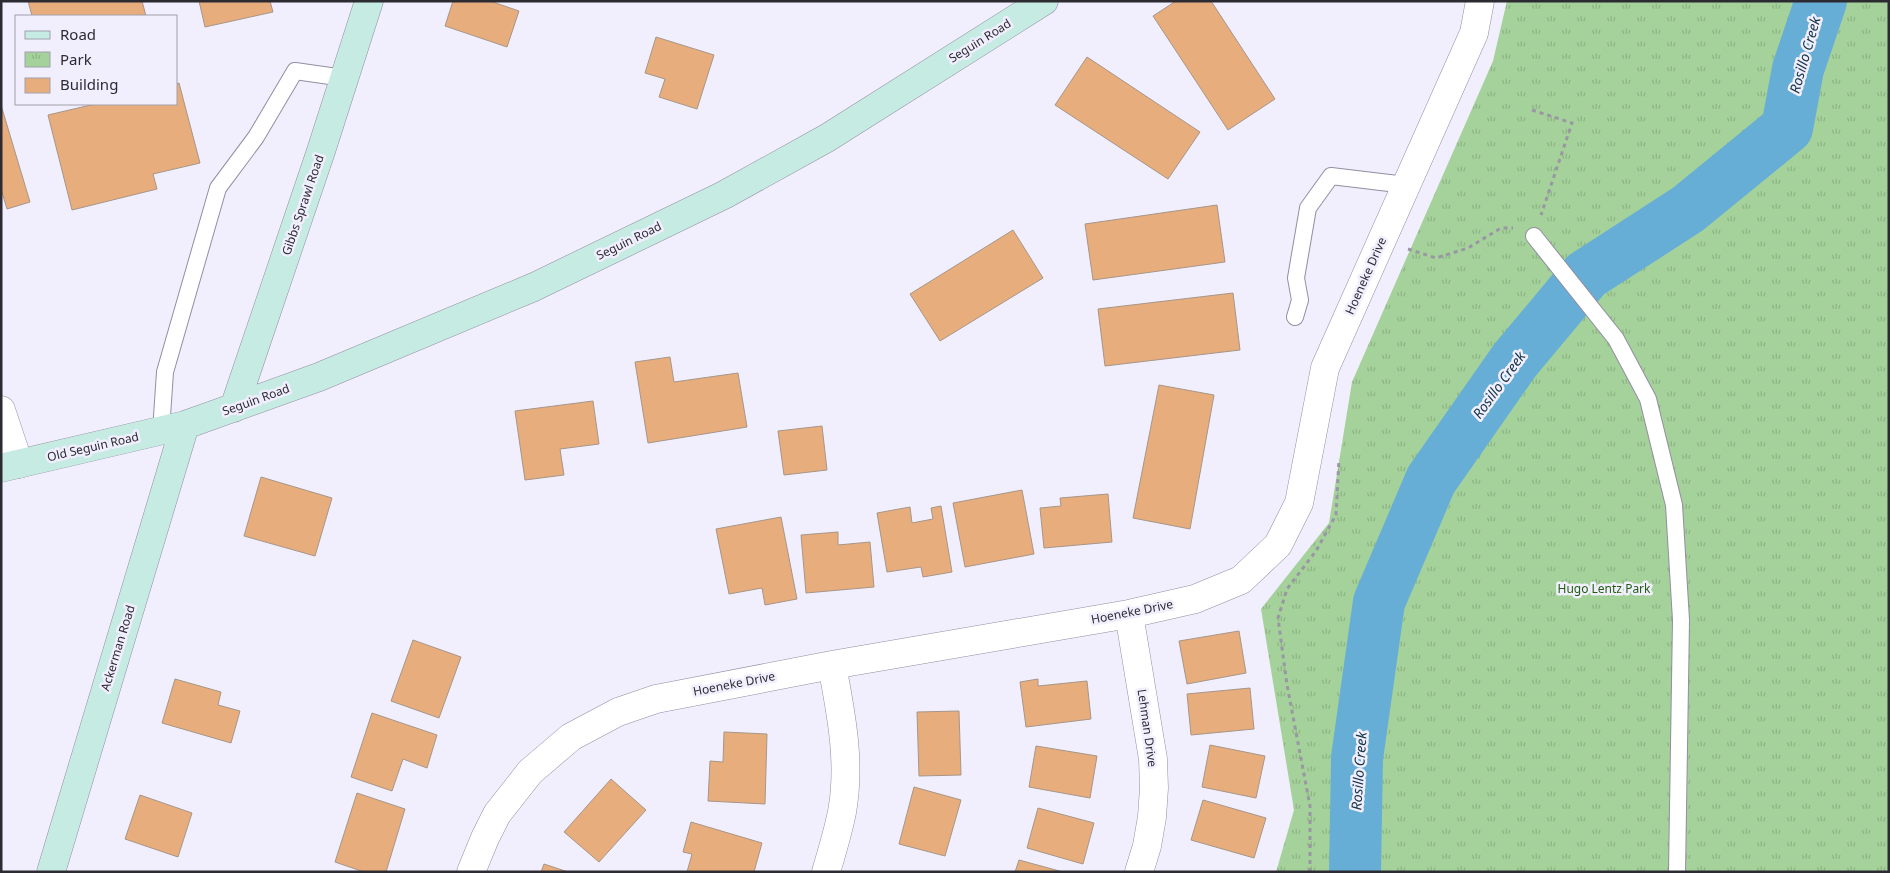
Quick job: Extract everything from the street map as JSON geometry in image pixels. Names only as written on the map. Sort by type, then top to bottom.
[{"type":"street","name":"Gibbs Sprawl Road","points":[[234,408],[369,1]]},
{"type":"street","name":"Seguin Road","points":[[173,428],[319,377],[534,287],[724,195],[827,138],[1044,1]]},
{"type":"street","name":"Hoeneke Drive","points":[[472,872],[485,838],[497,814],[530,772],[571,737],[618,712],[656,699],[832,665],[1129,614],[1195,599],[1241,580],[1278,545],[1299,503],[1325,368],[1474,33],[1480,1]]},
{"type":"street","points":[[1,410],[10,466]]},
{"type":"street","name":"Old Seguin Road","points":[[10,466],[173,428]]},
{"type":"street","name":"Ackerman Road","points":[[51,872],[173,428]]},
{"type":"street","name":"Lehman Drive","points":[[1129,614],[1153,760],[1152,817],[1147,846],[1139,872]]},
{"type":"street","points":[[826,872],[842,812],[846,756],[832,665]]},
{"type":"lane","points":[[173,428],[165,372],[218,188],[256,137],[295,71],[344,78]]},
{"type":"lane","points":[[1295,317],[1300,300],[1296,278],[1308,208],[1330,176],[1406,185]]},
{"type":"lane","points":[[1534,236],[1616,339],[1648,399],[1674,505],[1680,620],[1680,756],[1677,872]]},
{"type":"path","points":[[1402,256],[1406,248],[1436,258],[1468,248],[1501,228],[1523,229],[1534,236],[1572,124],[1532,110]]},
{"type":"path","points":[[1310,872],[1310,806],[1287,685],[1278,618],[1287,589],[1316,550],[1336,515],[1339,456]]},
{"type":"green space","name":"Hugo Lentz Park","points":[[1507,1],[1889,1],[1889,868],[1886,872],[1276,872],[1294,810],[1261,609],[1329,523],[1352,382],[1493,61]]},
{"type":"building","points":[[28,1],[142,1],[146,15],[32,15]]},
{"type":"building","points":[[199,1],[270,1],[273,12],[205,27]]},
{"type":"building","points":[[453,1],[490,1],[519,11],[507,47],[445,26]]},
{"type":"building","points":[[1176,1],[1211,1],[1275,99],[1228,130],[1153,16]]},
{"type":"building","points":[[656,37],[714,55],[697,109],[659,97],[665,79],[645,73]]},
{"type":"building","points":[[1087,57],[1200,132],[1168,179],[1055,105]]},
{"type":"building","points":[[178,83],[200,163],[153,174],[157,189],[72,210],[48,115],[91,105],[178,105]]},
{"type":"building","points":[[1,105],[30,202],[7,209],[1,189]]},
{"type":"building","points":[[1217,205],[1225,262],[1093,280],[1085,224]]},
{"type":"building","points":[[1013,230],[1043,278],[940,341],[910,294]]},
{"type":"building","points":[[1233,293],[1240,350],[1105,366],[1098,309]]},
{"type":"building","points":[[670,357],[674,382],[738,373],[747,427],[648,443],[635,362]]},
{"type":"building","points":[[1159,385],[1214,395],[1190,529],[1133,518]]},
{"type":"building","points":[[593,401],[599,444],[560,449],[564,475],[525,480],[515,411]]},
{"type":"building","points":[[822,426],[827,470],[784,475],[778,431]]},
{"type":"building","points":[[261,477],[332,498],[315,556],[244,536]]},
{"type":"building","points":[[1022,490],[1034,554],[965,567],[953,503]]},
{"type":"building","points":[[1108,494],[1112,542],[1044,548],[1040,508],[1061,506],[1060,498]]},
{"type":"building","points":[[941,506],[952,572],[923,577],[921,567],[887,572],[877,513],[910,507],[912,523],[933,519],[931,508]]},
{"type":"building","points":[[781,517],[797,599],[765,605],[762,588],[729,594],[716,529]]},
{"type":"building","points":[[838,532],[838,545],[870,542],[874,587],[806,593],[801,535]]},
{"type":"building","points":[[1239,631],[1246,673],[1187,684],[1179,641]]},
{"type":"building","points":[[413,640],[461,657],[439,718],[391,701]]},
{"type":"building","points":[[175,679],[221,692],[218,705],[240,711],[231,743],[162,723]]},
{"type":"building","points":[[1038,679],[1038,686],[1087,681],[1091,719],[1026,727],[1020,682]]},
{"type":"building","points":[[1250,688],[1254,729],[1191,735],[1187,694]]},
{"type":"building","points":[[959,711],[961,775],[919,776],[917,712]]},
{"type":"building","points":[[372,713],[437,735],[427,768],[403,759],[392,791],[351,777]]},
{"type":"building","points":[[724,732],[767,734],[765,804],[708,801],[710,761],[723,762]]},
{"type":"building","points":[[1210,745],[1265,756],[1256,798],[1202,787]]},
{"type":"building","points":[[1036,746],[1097,756],[1090,798],[1029,787]]},
{"type":"building","points":[[611,779],[646,810],[599,862],[564,832]]},
{"type":"building","points":[[914,787],[961,800],[945,856],[899,844]]},
{"type":"building","points":[[357,793],[405,809],[386,872],[364,872],[335,862]]},
{"type":"building","points":[[140,795],[192,813],[178,857],[125,839]]},
{"type":"building","points":[[1203,800],[1266,818],[1254,858],[1191,840]]},
{"type":"building","points":[[1038,808],[1094,823],[1083,864],[1027,848]]},
{"type":"building","points":[[691,822],[762,843],[754,872],[687,872],[692,854],[683,852]]},
{"type":"building","points":[[1019,860],[1063,872],[1015,872]]},
{"type":"building","points":[[544,864],[568,872],[541,872]]},
{"type":"waterway","name":"Rosillo Creek","points":[[1355,872],[1357,758],[1379,602],[1431,480],[1515,360],[1586,275],[1688,209],[1787,128],[1798,69],[1821,1]]}]
